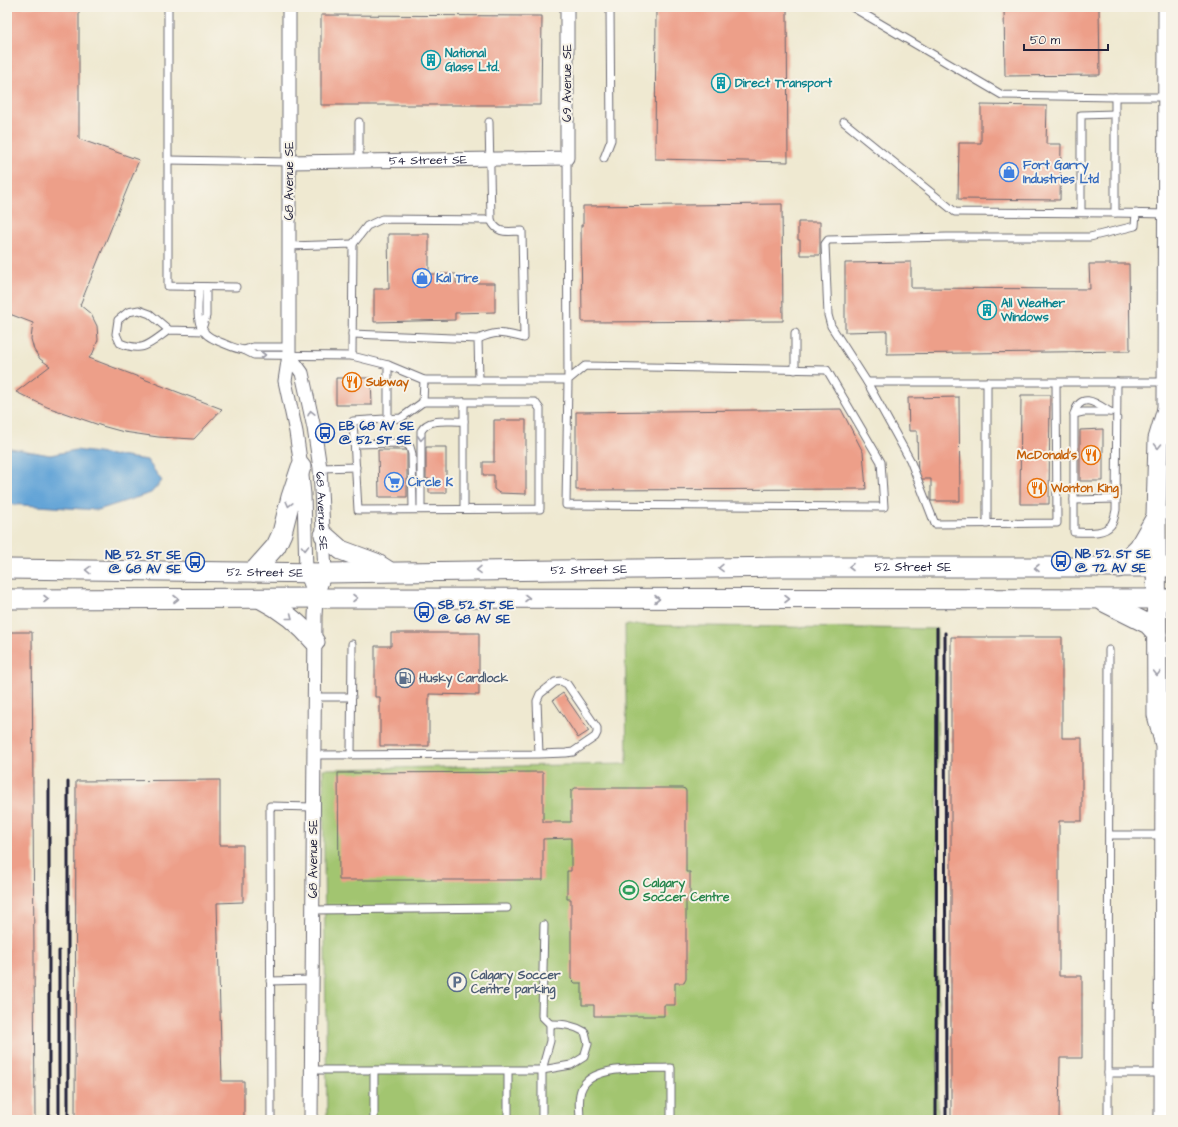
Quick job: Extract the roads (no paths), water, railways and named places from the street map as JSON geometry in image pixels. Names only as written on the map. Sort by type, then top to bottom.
[{"type":"main road","points":[[1168,7],[1167,409],[1171,428]]},
{"type":"main road","points":[[1167,409],[1158,439],[1156,516],[1164,567],[1164,599],[1157,634],[1157,715],[1167,748]]},
{"type":"main road","points":[[253,572],[276,546],[282,533],[301,467]]},
{"type":"main road","points":[[1118,568],[1140,547],[1156,516]]},
{"type":"main road","points":[[324,535],[341,550],[376,563],[390,571]]},
{"type":"main road","name":"52 Street SE","points":[[7,569],[325,573],[782,567],[1164,567]]},
{"type":"main road","points":[[7,599],[1164,599]]},
{"type":"main road","points":[[261,599],[278,608],[296,622],[314,642]]},
{"type":"main road","points":[[1099,599],[1144,621],[1157,634]]},
{"type":"main road","points":[[1164,1120],[1165,835],[1167,748],[1171,726]]},
{"type":"street","name":"68 Avenue SE","points":[[289,7],[289,351],[285,381],[296,432],[304,494],[306,572],[316,598]]},
{"type":"street","name":"69 Avenue SE","points":[[566,7],[567,158]]},
{"type":"street","name":"54 Street SE","points":[[289,162],[567,158]]},
{"type":"street","name":"68 Avenue SE","points":[[289,351],[302,373],[314,428],[320,468],[324,535],[325,573],[316,598],[314,642],[311,1120]]},
{"type":"lane","points":[[168,7],[168,286],[236,287]]},
{"type":"lane","points":[[604,158],[611,140],[610,7]]},
{"type":"lane","points":[[852,7],[1002,95],[1168,98]]},
{"type":"lane","points":[[1115,98],[1115,212]]},
{"type":"lane","points":[[1081,212],[1081,115],[1115,114]]},
{"type":"lane","points":[[359,122],[359,161]]},
{"type":"lane","points":[[352,334],[478,339],[491,333],[498,333],[524,338],[522,231],[502,231],[495,228],[490,220],[489,122]]},
{"type":"lane","points":[[844,122],[955,212],[1115,212],[1168,214]]},
{"type":"lane","points":[[203,287],[198,317],[199,324],[208,336],[230,347],[244,350],[254,355],[289,351],[352,356],[388,365],[424,380],[568,380],[585,366],[828,370],[881,462],[884,508],[566,506],[568,380],[567,158]]},
{"type":"lane","points":[[168,160],[289,162]]},
{"type":"lane","points":[[1056,382],[1057,523],[935,524],[910,460],[867,382],[831,326],[828,315],[825,244],[828,240],[946,236],[1090,237],[1135,226],[1136,213]]},
{"type":"lane","points":[[352,356],[353,244],[367,226],[382,219],[490,220]]},
{"type":"lane","points":[[289,246],[353,244]]},
{"type":"lane","points":[[169,330],[150,314],[139,310],[128,312],[118,320],[116,334],[120,343],[131,348],[144,348],[169,330],[203,330]]},
{"type":"lane","points":[[796,333],[796,370]]},
{"type":"lane","points":[[478,339],[479,380]]},
{"type":"lane","points":[[388,365],[388,419]]},
{"type":"lane","points":[[423,402],[424,380]]},
{"type":"lane","points":[[867,382],[1167,382]]},
{"type":"lane","points":[[987,524],[988,382]]},
{"type":"lane","points":[[1113,412],[1086,400],[1078,405],[1074,414],[1074,532],[1098,532],[1106,530],[1112,524],[1116,510],[1113,412],[1117,382]]},
{"type":"lane","points":[[423,402],[535,402],[540,409],[540,509],[358,510],[353,421],[401,418],[423,402]]},
{"type":"lane","points":[[464,402],[464,509]]},
{"type":"lane","points":[[1074,414],[1083,412],[1113,412]]},
{"type":"lane","points":[[421,510],[421,431],[430,422],[464,421]]},
{"type":"lane","points":[[354,444],[405,443],[410,447],[412,454],[412,510]]},
{"type":"lane","points":[[320,468],[356,467]]},
{"type":"lane","points":[[1074,500],[1116,500]]},
{"type":"lane","points":[[351,755],[352,644]]},
{"type":"lane","points":[[1108,1120],[1109,650]]},
{"type":"lane","points":[[313,755],[539,754],[573,752],[590,742],[595,737],[597,728],[567,684],[561,681],[555,682],[540,694],[537,701],[539,754]]},
{"type":"lane","points":[[314,697],[352,696]]},
{"type":"lane","points":[[271,1120],[270,806],[313,807]]},
{"type":"lane","points":[[1109,835],[1165,835]]},
{"type":"lane","points":[[313,910],[507,908]]},
{"type":"lane","points":[[312,1070],[542,1070],[571,1065],[584,1057],[588,1044],[585,1032],[575,1026],[550,1024],[542,1016],[544,925]]},
{"type":"lane","points":[[270,980],[312,980]]},
{"type":"lane","points":[[542,1120],[542,1070],[550,1041],[550,1024]]},
{"type":"lane","points":[[580,1120],[580,1095],[582,1087],[589,1080],[610,1070],[671,1068],[671,1120]]},
{"type":"lane","points":[[374,1071],[374,1120]]},
{"type":"lane","points":[[508,1071],[508,1120]]},
{"type":"lane","points":[[1108,1073],[1164,1073]]},
{"type":"water","points":[[7,446],[10,448],[50,455],[76,450],[147,460],[162,481],[151,493],[98,510],[7,504]]},
{"type":"railway","points":[[936,1120],[937,628]]},
{"type":"railway","points":[[945,633],[946,1120]]},
{"type":"railway","points":[[49,781],[49,1120]]},
{"type":"railway","points":[[68,782],[68,1120]]},
{"type":"railway","points":[[59,951],[59,1120]]},
{"type":"place","name":"National Glass Ltd.","points":[[431,60]]},
{"type":"place","name":"Direct Transport","points":[[721,83]]},
{"type":"place","name":"Fort Garry Industries Ltd","points":[[1009,172]]},
{"type":"place","name":"Kal Tire","points":[[422,278]]},
{"type":"place","name":"All Weather Windows","points":[[987,310]]},
{"type":"place","name":"Subway","points":[[352,382]]},
{"type":"place","name":"EB 68 AV SE @ 52 ST SE","points":[[325,433]]},
{"type":"place","name":"McDonald's","points":[[1091,455]]},
{"type":"place","name":"Circle K","points":[[394,482]]},
{"type":"place","name":"Wonton King","points":[[1037,488]]},
{"type":"place","name":"NB 52 ST SE @ 72 AV SE","points":[[1061,561]]},
{"type":"place","name":"NB 52 ST SE @ 68 AV SE","points":[[195,562]]},
{"type":"place","name":"SB 52 ST SE @ 68 AV SE","points":[[424,612]]},
{"type":"place","name":"Husky Cardlock","points":[[405,678]]},
{"type":"place","name":"Calgary Soccer Centre","points":[[629,890]]},
{"type":"place","name":"Calgary Soccer Centre parking","points":[[457,982]]}]
